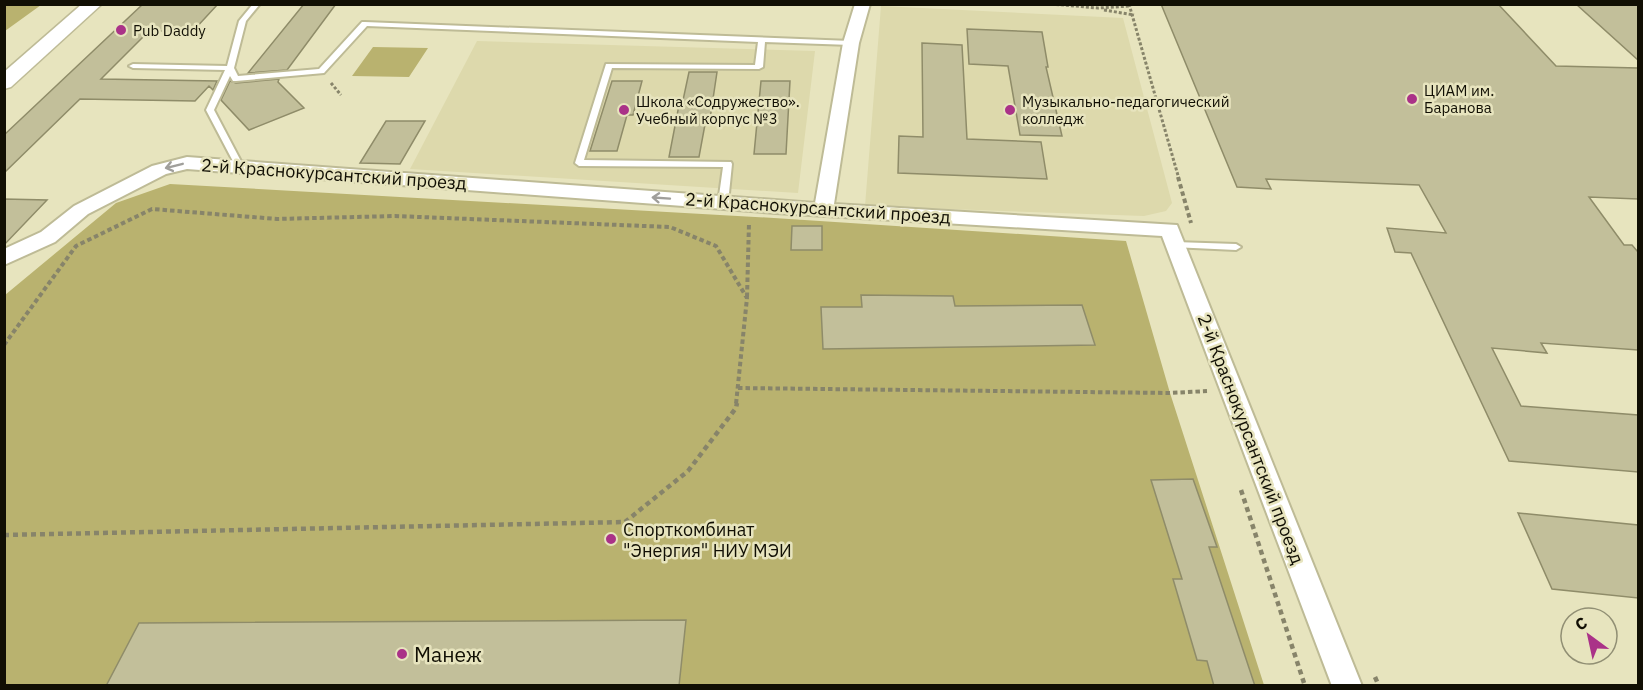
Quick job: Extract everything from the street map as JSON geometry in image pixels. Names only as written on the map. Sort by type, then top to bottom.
[{"type":"street","points":[[4,83],[93,4]]},
{"type":"street","points":[[824,208],[851,43],[862,4]]},
{"type":"street","name":"2-й Краснокурсантский проезд","points":[[4,258],[48,237],[81,210],[159,170],[187,163],[723,203],[1170,230],[1347,686]]},
{"type":"lane","points":[[240,167],[210,110],[230,68],[243,21],[257,4]]},
{"type":"lane","points":[[230,68],[236,79],[321,71],[365,24],[851,43]]},
{"type":"lane","points":[[723,203],[728,164],[579,163],[609,66],[759,67],[762,39]]},
{"type":"lane","points":[[133,66],[230,68]]},
{"type":"lane","points":[[1175,244],[1236,247]]},
{"type":"path","points":[[1051,4],[1098,8],[1134,15]]},
{"type":"path","points":[[1098,8],[1130,5],[1189,211]]},
{"type":"path","points":[[4,345],[76,246],[152,209],[277,219],[395,216],[670,227],[716,246],[747,298]]},
{"type":"path","points":[[4,535],[625,522],[688,471],[736,408],[747,298],[749,217]]},
{"type":"path","points":[[1204,380],[1212,402]]},
{"type":"path","points":[[738,388],[1170,393],[1208,391]]},
{"type":"path","points":[[1238,481],[1305,686]]},
{"type":"shaded area","points":[[5,4],[41,5],[5,31]]},
{"type":"shaded area","name":"Музыкально-педагогический колледж","points":[[881,6],[1123,18],[1172,203],[1166,211],[1144,216],[865,206]]},
{"type":"shaded area","name":"Школа «Содружество». Учебный корпус №3","points":[[477,41],[815,51],[798,193],[410,169]]},
{"type":"shaded area","points":[[373,47],[428,48],[409,77],[352,76]]},
{"type":"shaded area","name":"Спорткомбинат \"Энергия\" НИУ МЭИ","points":[[170,184],[774,218],[1126,241],[1170,393],[1264,685],[5,686],[5,295],[116,203]]},
{"type":"building","points":[[143,4],[218,4],[193,31],[149,31],[101,79],[217,81],[213,90],[209,86],[195,101],[80,99],[4,173],[4,135]]},
{"type":"building","points":[[304,4],[336,4],[287,70],[248,73]]},
{"type":"building","name":"ЦИАМ им. Баранова","points":[[1161,4],[1498,4],[1556,66],[1638,68],[1638,199],[1589,197],[1624,245],[1632,245],[1638,252],[1638,350],[1541,343],[1547,353],[1492,348],[1521,406],[1638,415],[1638,472],[1509,461],[1411,253],[1395,252],[1387,228],[1446,233],[1419,185],[1266,179],[1271,189],[1237,187]]},
{"type":"building","points":[[1576,4],[1638,4],[1638,60]]},
{"type":"building","points":[[967,29],[1042,32],[1048,67],[1046,67],[1062,136],[1020,135],[1008,66],[969,64]]},
{"type":"building","points":[[922,43],[962,45],[967,139],[1041,142],[1047,179],[898,173],[899,136],[923,137]]},
{"type":"building","points":[[689,72],[717,72],[710,119],[706,119],[699,157],[669,157],[679,105],[682,105]]},
{"type":"building","points":[[279,79],[278,82],[304,108],[249,130],[221,100],[230,81],[236,83]]},
{"type":"building","points":[[612,81],[642,81],[633,115],[627,115],[617,151],[590,151]]},
{"type":"building","points":[[761,81],[790,81],[786,154],[754,154]]},
{"type":"building","points":[[386,121],[425,121],[400,164],[360,163]]},
{"type":"building","points":[[4,199],[47,200],[4,245]]},
{"type":"building","points":[[792,226],[822,226],[822,250],[791,250]]},
{"type":"building","points":[[861,295],[953,296],[955,306],[1082,305],[1095,345],[823,349],[821,307],[862,307]]},
{"type":"building","points":[[1193,479],[1217,547],[1209,547],[1255,686],[1214,686],[1207,661],[1197,660],[1173,579],[1182,579],[1151,480]]},
{"type":"building","points":[[1518,513],[1638,525],[1638,598],[1552,589]]},
{"type":"building","name":"Манеж","points":[[686,620],[679,686],[106,686],[139,623]]},
{"type":"place","name":"Pub Daddy","points":[[121,30]]},
{"type":"place","name":"ЦИАМ им. Баранова","points":[[1412,99]]},
{"type":"place","name":"Школа «Содружество». Учебный корпус №3","points":[[624,110]]},
{"type":"place","name":"Музыкально-педагогический колледж","points":[[1010,110]]},
{"type":"place","name":"Спорткомбинат \"Энергия\" НИУ МЭИ","points":[[611,539]]},
{"type":"place","name":"Манеж","points":[[402,654]]}]
